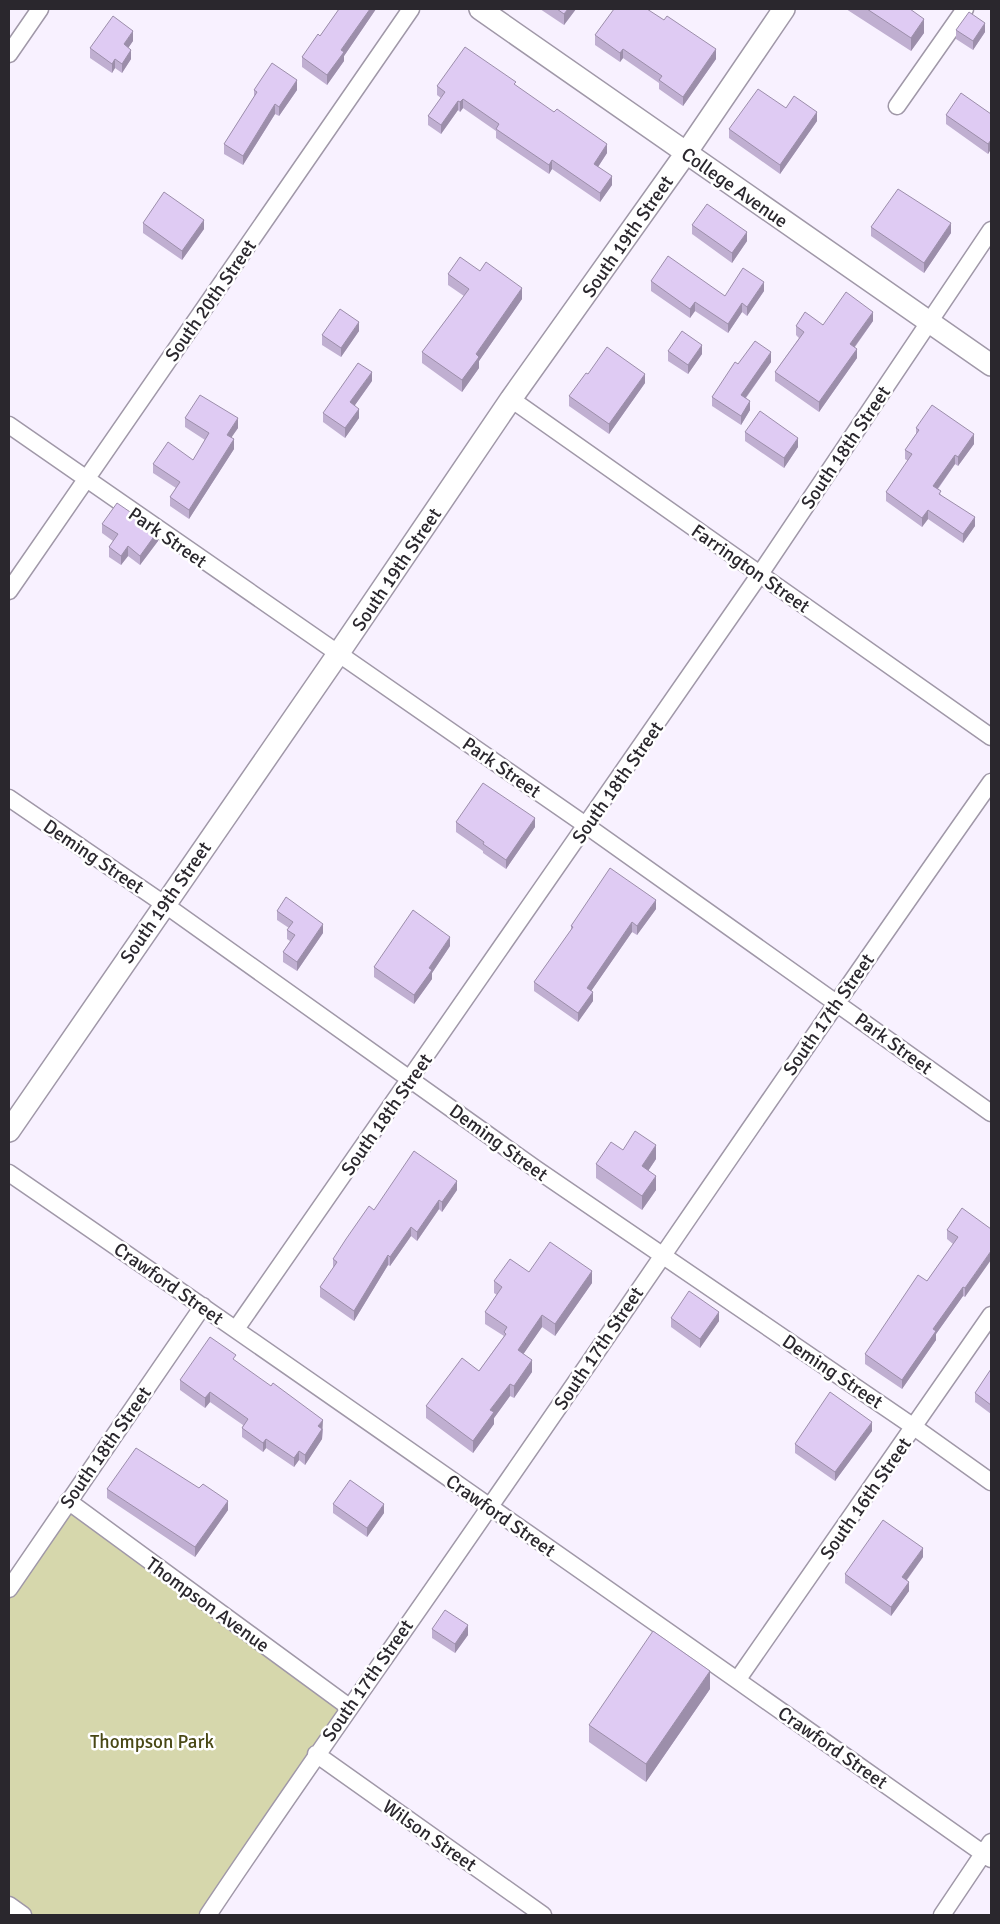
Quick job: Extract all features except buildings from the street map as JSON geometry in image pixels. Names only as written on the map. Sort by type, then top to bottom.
[{"type":"street","points":[[9,54],[40,9]]},
{"type":"street","name":"South 20th Street","points":[[9,591],[411,9]]},
{"type":"street","name":"College Avenue","points":[[480,9],[991,365]]},
{"type":"street","name":"South 19th Street","points":[[9,1131],[338,654],[511,399],[686,152],[784,9]]},
{"type":"street","points":[[897,106],[966,9]]},
{"type":"street","name":"South 18th Street","points":[[236,1329],[587,826],[760,574],[991,230]]},
{"type":"street","name":"Farrington Street","points":[[511,399],[991,737]]},
{"type":"street","name":"Park Street","points":[[9,425],[587,826],[836,1001],[991,1113]]},
{"type":"street","name":"South 17th Street","points":[[208,1915],[316,1754],[490,1507],[836,1001],[991,782]]},
{"type":"street","name":"Deming Street","points":[[9,798],[164,904],[536,1170],[914,1426],[991,1482]]},
{"type":"street","name":"Crawford Street","points":[[9,1173],[989,1852]]},
{"type":"street","name":"South 18th Street","points":[[9,1589],[68,1500],[203,1306]]},
{"type":"street","name":"South 16th Street","points":[[738,1679],[991,1316]]},
{"type":"street","name":"Thompson Avenue","points":[[68,1500],[349,1707]]},
{"type":"street","name":"Wilson Street","points":[[316,1754],[543,1915]]},
{"type":"street","points":[[942,1915],[989,1852]]},
{"type":"street","points":[[9,1905],[23,1915]]},
{"type":"green space","name":"Thompson Park","points":[[68,1501],[349,1707],[209,1915],[22,1915],[9,1906],[9,1589]]}]
